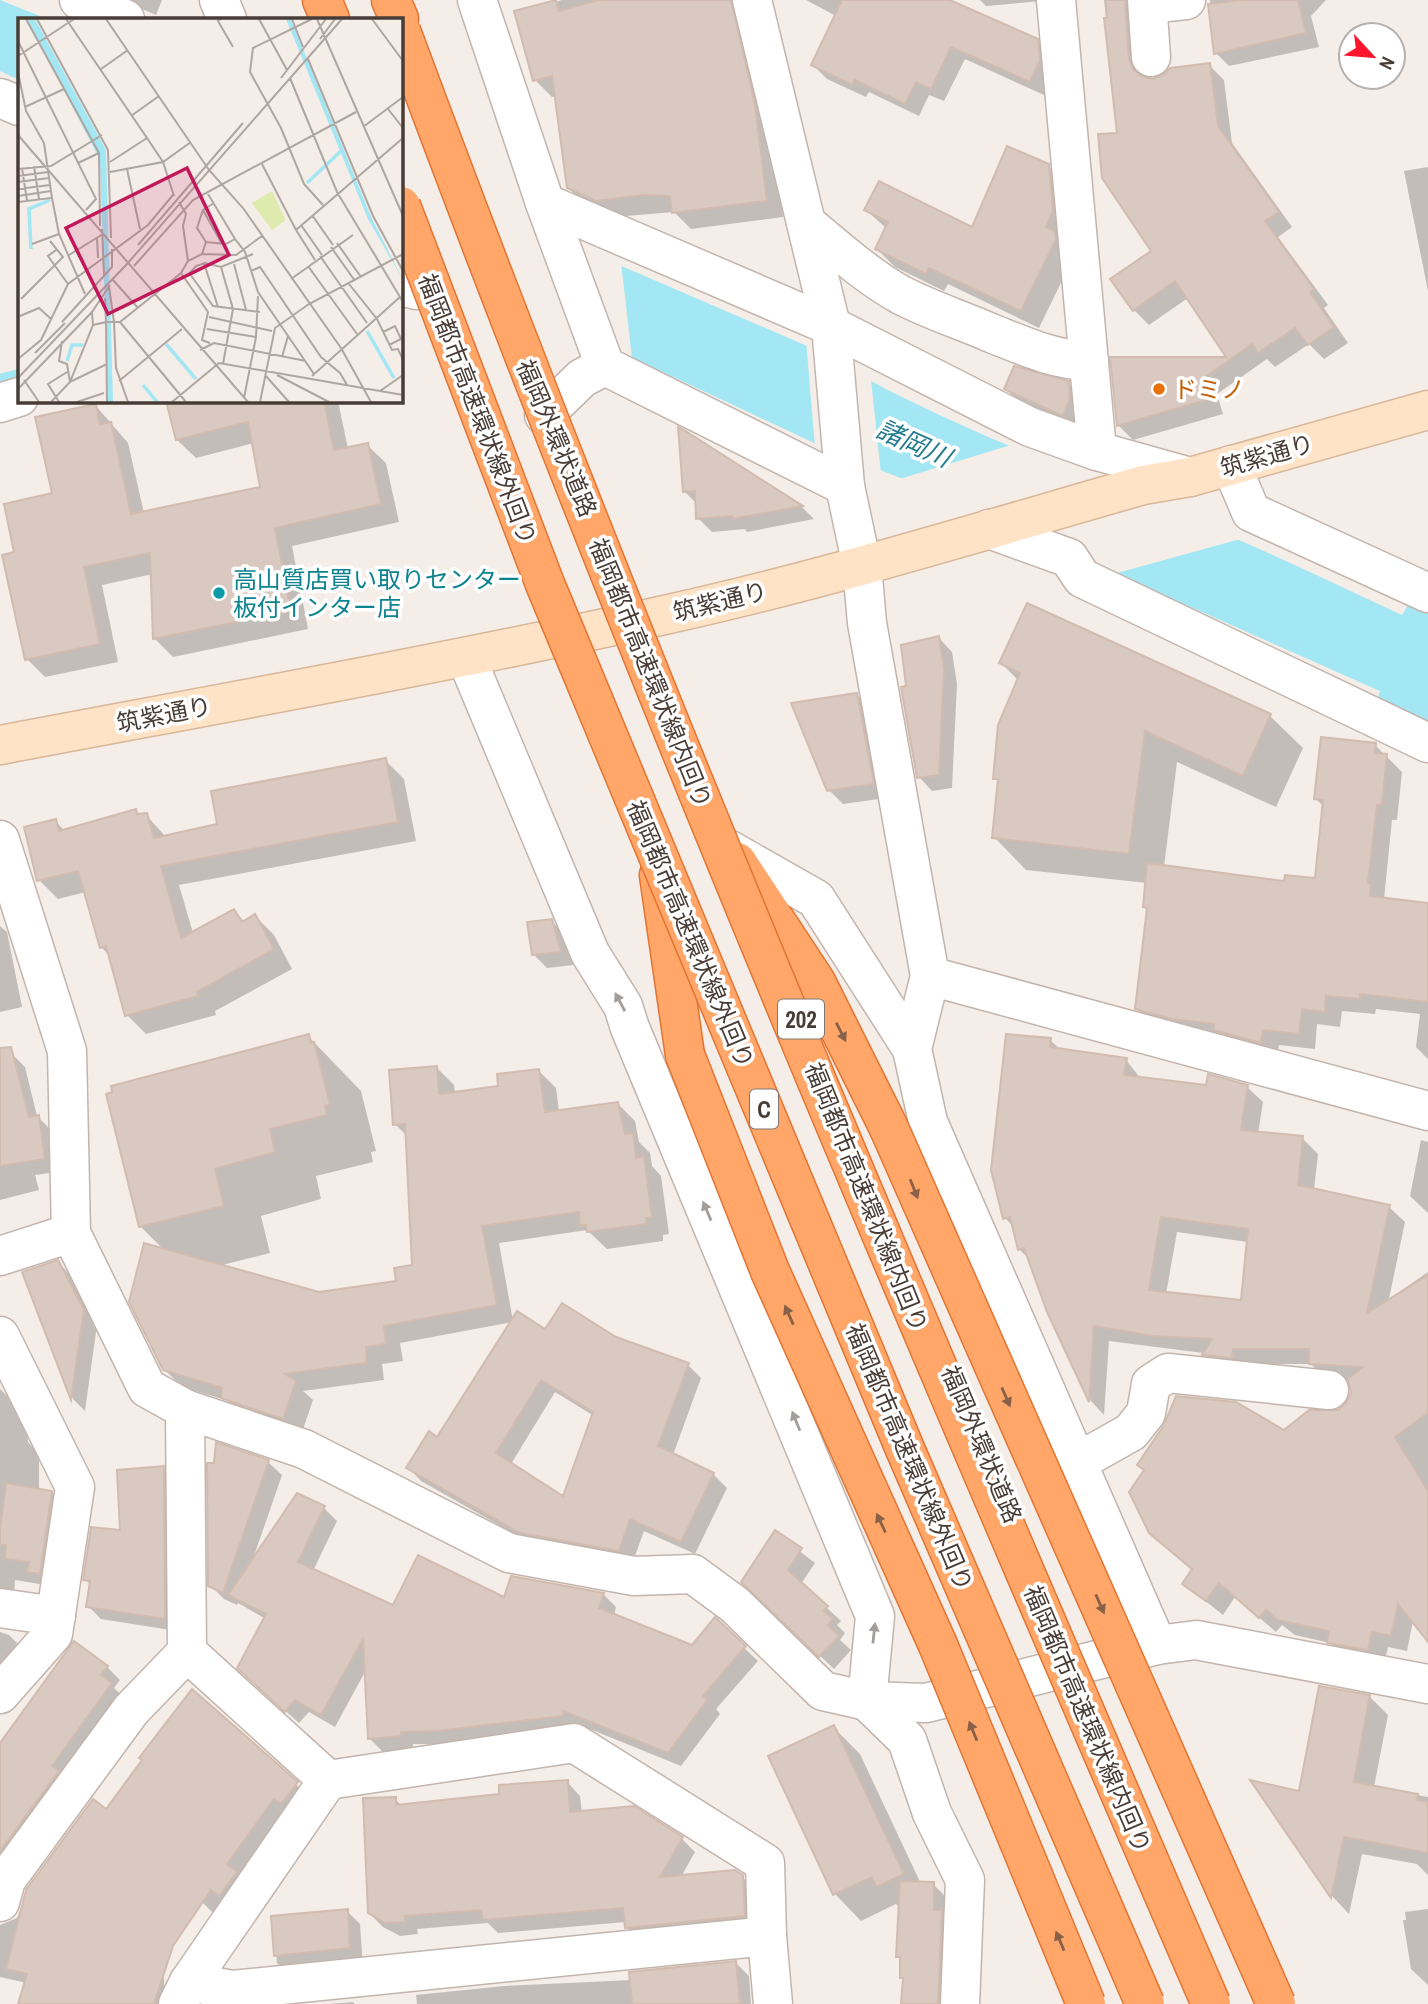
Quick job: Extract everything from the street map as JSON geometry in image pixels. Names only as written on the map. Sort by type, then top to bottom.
[{"type":"highway","points":[[304,0],[311,18]]},
{"type":"highway","points":[[323,0],[330,18]]},
{"type":"highway","points":[[390,0],[398,18]]},
{"type":"highway","name":"福岡外環状道路","points":[[402,28],[437,116],[544,415],[637,621],[728,849],[1078,1667],[1227,2004]]},
{"type":"highway","name":"福岡都市高速環状線内回り","points":[[402,34],[605,562],[952,1405],[1211,2004]]},
{"type":"highway","name":"福岡都市高速環状線外回り","points":[[402,209],[545,584],[905,1449],[1143,2004]]},
{"type":"highway","points":[[402,256],[408,288],[547,638],[659,875],[1000,1684],[1143,2004]]},
{"type":"highway","points":[[728,849],[816,982],[888,1126],[1206,1840],[1276,2004]]},
{"type":"highway","points":[[659,875],[685,1055],[770,1271],[938,1645],[1087,2004]]},
{"type":"highway","points":[[1206,1840],[1273,1956],[1294,2004]]},
{"type":"street","points":[[79,0],[123,18]]},
{"type":"street","points":[[219,0],[228,18]]},
{"type":"street","points":[[477,0],[545,203],[605,366],[846,479]]},
{"type":"street","points":[[752,0],[831,326],[846,479],[862,566],[867,623],[930,976],[912,1049]]},
{"type":"street","points":[[1056,0],[1097,451]]},
{"type":"street","points":[[1151,57],[1147,2],[1186,0]]},
{"type":"street","points":[[0,98],[18,106]]},
{"type":"street","points":[[545,203],[831,326],[1030,427],[1097,451],[1190,477]]},
{"type":"street","points":[[806,223],[858,266],[900,294],[1036,350],[1066,360],[1090,361]]},
{"type":"street","points":[[544,415],[582,378],[605,366]]},
{"type":"street","points":[[0,403],[18,397]]},
{"type":"street","name":"筑紫通り","points":[[0,745],[466,657],[637,621],[862,566],[1143,485],[1190,477],[1428,410]]},
{"type":"street","points":[[1231,465],[1251,512],[1428,593]]},
{"type":"street","points":[[991,529],[1069,558],[1082,578],[1428,743]]},
{"type":"street","points":[[466,657],[590,953],[624,1006],[630,1028],[875,1616],[867,1701]]},
{"type":"street","points":[[0,840],[66,1051],[71,1233],[147,1388],[185,1409],[304,1450],[509,1553],[634,1576],[693,1574],[734,1605],[823,1690],[867,1701],[926,1703],[1157,1645],[1196,1640],[1428,1684]]},
{"type":"street","points":[[728,849],[816,899],[912,1049],[928,1122],[1157,1645]]},
{"type":"street","points":[[930,976],[1428,1111]]},
{"type":"street","points":[[0,1256],[71,1233]]},
{"type":"street","points":[[0,1694],[53,1634],[75,1486],[3,1348]]},
{"type":"street","points":[[1076,1463],[1131,1432],[1146,1413],[1151,1384],[1168,1373],[1329,1390]]},
{"type":"street","points":[[0,1902],[6,1880],[131,1710],[187,1652],[185,1409]]},
{"type":"street","points":[[0,1608],[56,1616]]},
{"type":"street","points":[[187,1652],[328,1780]]},
{"type":"street","points":[[867,1701],[907,1740],[932,1812],[965,1880],[960,2004]]},
{"type":"street","points":[[184,1993],[328,1780],[575,1743],[765,1863],[767,1936],[773,2004]]},
{"type":"street","points":[[184,1993],[767,1936]]},
{"type":"water","points":[[0,0],[45,18],[18,18],[18,80],[0,71]]},
{"type":"water","name":"諸岡川","points":[[402,171],[814,349],[865,378],[970,429],[1239,540],[1402,615],[1411,600],[1428,607],[1428,725],[1377,701],[1380,691],[898,477],[827,449],[402,249]]},
{"type":"pier","points":[[402,168],[621,262],[632,358],[402,253]]},
{"type":"pier","points":[[806,341],[871,379],[881,474],[815,447]]},
{"type":"pier","points":[[1011,445],[1244,538],[1110,575],[896,480]]},
{"type":"building","points":[[556,0],[559,11],[598,0],[731,0],[755,104],[767,201],[672,213],[670,196],[643,195],[596,201],[567,188],[552,76],[533,81],[514,11]]},
{"type":"building","points":[[842,0],[950,0],[1038,39],[1040,61],[1030,82],[951,47],[931,89],[916,82],[905,104],[855,80],[852,85],[811,65]]},
{"type":"building","points":[[1106,0],[1125,0],[1129,59],[1133,69],[1141,76],[1153,79],[1170,68],[1210,63],[1218,126],[1279,212],[1265,221],[1314,289],[1310,292],[1334,327],[1308,345],[1295,328],[1258,353],[1252,344],[1203,379],[1209,399],[1117,426],[1110,357],[1226,357],[1175,281],[1133,311],[1110,279],[1151,251],[1102,178],[1098,134],[1117,133],[1104,18],[1107,18]]},
{"type":"building","points":[[1241,0],[1298,0],[1306,33],[1214,54],[1208,4]]},
{"type":"building","points":[[1007,146],[1049,164],[1053,211],[1046,227],[1055,231],[1056,239],[1021,311],[929,268],[926,274],[875,249],[888,222],[864,210],[879,181],[972,227]]},
{"type":"building","points":[[1014,366],[1069,381],[1070,398],[1063,416],[1004,389]]},
{"type":"building","points":[[166,402],[324,402],[334,450],[368,443],[381,504],[275,528],[291,611],[153,639],[150,553],[84,567],[100,644],[25,660],[2,555],[14,552],[4,504],[52,493],[35,417],[96,404],[100,424],[111,422],[131,514],[260,487],[248,422],[176,440]]},
{"type":"building","points":[[678,427],[803,506],[732,519],[732,516],[696,519],[695,491],[683,492]]},
{"type":"building","points":[[1027,603],[1271,714],[1243,776],[1145,731],[1129,854],[992,838],[998,779],[993,779],[998,725],[1020,673],[999,663]]},
{"type":"building","points":[[939,636],[944,669],[939,775],[917,778],[901,687],[906,686],[901,645]]},
{"type":"building","points":[[857,693],[874,784],[827,791],[791,703]]},
{"type":"building","points":[[1321,737],[1376,743],[1375,753],[1387,754],[1382,805],[1377,805],[1368,883],[1371,884],[1370,896],[1428,903],[1428,1002],[1360,994],[1360,999],[1326,996],[1325,1012],[1302,1009],[1299,1034],[1263,1030],[1261,1043],[1214,1030],[1214,1024],[1172,1019],[1135,1009],[1147,908],[1143,907],[1147,863],[1284,881],[1285,875],[1315,878],[1323,800],[1314,799]]},
{"type":"building","points":[[386,758],[398,822],[161,866],[181,938],[234,909],[242,922],[255,914],[274,949],[197,992],[198,996],[125,1016],[106,946],[100,948],[78,871],[37,881],[24,827],[56,819],[59,831],[136,809],[137,814],[147,813],[154,838],[217,824],[211,791]]},
{"type":"building","points":[[552,919],[561,952],[532,955],[527,922]]},
{"type":"building","points":[[309,1034],[311,1043],[314,1042],[330,1104],[325,1106],[327,1115],[270,1129],[275,1152],[215,1169],[224,1206],[139,1227],[106,1094],[112,1092],[111,1086]]},
{"type":"building","points":[[1006,1034],[1051,1038],[1050,1047],[1127,1058],[1124,1075],[1206,1085],[1208,1074],[1248,1085],[1241,1130],[1303,1136],[1298,1185],[1390,1205],[1367,1313],[1428,1275],[1428,1413],[1395,1437],[1428,1491],[1428,1642],[1398,1604],[1391,1636],[1372,1632],[1368,1650],[1327,1643],[1329,1631],[1277,1620],[1266,1610],[1259,1618],[1219,1583],[1206,1601],[1182,1584],[1192,1569],[1149,1533],[1129,1492],[1144,1470],[1137,1465],[1164,1425],[1176,1396],[1236,1402],[1284,1430],[1309,1410],[1338,1410],[1346,1403],[1351,1393],[1348,1379],[1363,1367],[1309,1364],[1309,1349],[1233,1349],[1232,1358],[1202,1355],[1212,1339],[1152,1336],[1094,1326],[1089,1402],[1047,1312],[1024,1248],[1018,1250],[1010,1217],[1003,1219],[991,1170]],"holes":[[[1161,1217],[1248,1229],[1241,1300],[1149,1290]]]},
{"type":"building","points":[[11,1047],[29,1117],[39,1115],[45,1159],[0,1166],[0,1048]]},
{"type":"building","points":[[437,1066],[439,1094],[498,1086],[497,1074],[539,1069],[545,1112],[618,1102],[625,1134],[633,1133],[636,1158],[644,1156],[652,1217],[646,1218],[647,1224],[587,1232],[586,1225],[580,1226],[579,1212],[482,1226],[497,1305],[384,1326],[386,1344],[366,1347],[367,1363],[285,1374],[296,1381],[283,1419],[221,1398],[222,1388],[163,1370],[129,1302],[144,1243],[319,1292],[396,1281],[394,1268],[412,1265],[405,1124],[393,1125],[389,1070]]},
{"type":"building","points":[[58,1260],[84,1310],[71,1400],[22,1272]]},
{"type":"building","points":[[562,1303],[616,1337],[689,1363],[658,1446],[714,1473],[681,1542],[630,1519],[619,1551],[520,1533],[406,1468],[429,1431],[437,1437],[517,1311],[545,1329]],"holes":[[[541,1380],[593,1412],[563,1496],[496,1453]]]},
{"type":"building","points":[[216,1442],[269,1460],[223,1593],[208,1586],[207,1463],[214,1463]]},
{"type":"building","points":[[164,1466],[165,1619],[86,1607],[90,1581],[83,1580],[91,1527],[120,1530],[117,1470]]},
{"type":"building","points":[[6,1483],[52,1491],[40,1574],[27,1572],[29,1562],[5,1559],[6,1545],[0,1545],[0,1528]]},
{"type":"building","points":[[297,1493],[325,1506],[298,1562],[393,1605],[418,1555],[504,1597],[511,1576],[604,1593],[599,1608],[692,1645],[715,1617],[746,1646],[703,1696],[708,1699],[668,1753],[563,1711],[563,1716],[438,1731],[401,1732],[401,1736],[368,1739],[363,1639],[321,1715],[295,1700],[285,1712],[237,1668],[266,1614],[228,1595]]},
{"type":"building","points":[[775,1530],[802,1548],[788,1570],[828,1606],[824,1611],[833,1619],[828,1625],[839,1636],[819,1657],[741,1582]]},
{"type":"building","points":[[74,1641],[108,1666],[101,1675],[112,1683],[52,1766],[59,1771],[0,1851],[0,1743]]},
{"type":"building","points":[[1319,1686],[1370,1695],[1354,1782],[1418,1794],[1417,1800],[1428,1802],[1428,1853],[1344,1837],[1331,1898],[1250,1780],[1299,1791]]},
{"type":"building","points":[[192,1689],[298,1782],[281,1804],[274,1799],[227,1864],[237,1872],[219,1896],[211,1890],[173,1946],[154,2004],[18,2004],[27,1974],[6,1969],[26,1890],[93,1799],[106,1809],[142,1760],[139,1758]]},
{"type":"building","points":[[834,1725],[904,1874],[876,1887],[872,1877],[833,1895],[768,1756]]},
{"type":"building","points":[[568,1780],[570,1812],[634,1806],[683,1837],[660,1877],[735,1870],[743,1875],[745,1916],[625,1928],[623,1908],[483,1920],[481,1910],[405,1916],[405,1922],[385,1923],[368,1913],[363,1798],[396,1797],[396,1805],[499,1794],[499,1785]]},
{"type":"building","points":[[900,1881],[934,1882],[934,1910],[942,1910],[938,2004],[901,2004],[903,1978],[900,1978],[900,1957],[896,1957]]},
{"type":"building","points":[[348,1909],[350,1948],[274,1956],[271,1916]]},
{"type":"building","points":[[736,1961],[740,2004],[632,2004],[629,1972]]},
{"type":"waterway","points":[[0,380],[18,375]]},
{"type":"place","name":"ドミノ","points":[[1159,389]]},
{"type":"place","name":"高山質店買い取りセンター 板付インター店","points":[[219,593]]}]
